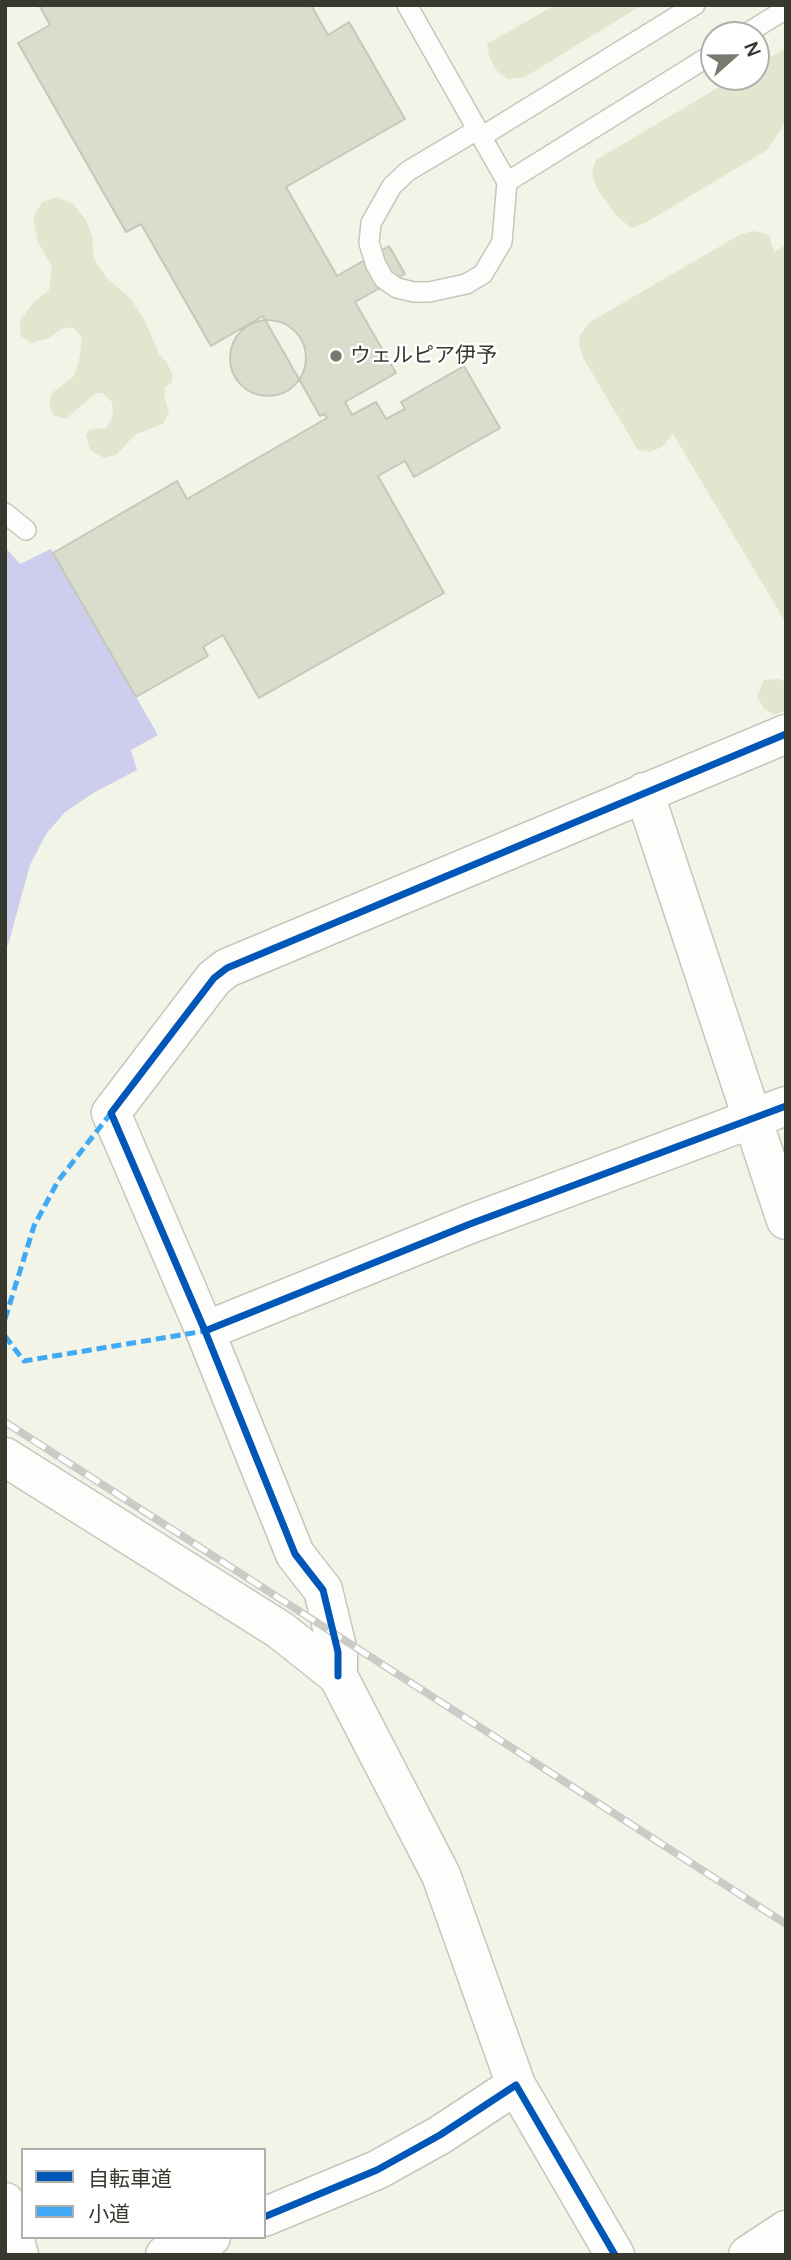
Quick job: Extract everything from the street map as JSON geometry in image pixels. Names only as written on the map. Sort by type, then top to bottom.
[{"type":"street","points":[[338,1676],[338,1652],[323,1590],[295,1554],[205,1331],[111,1112],[214,978],[227,968],[786,734]]},
{"type":"street","points":[[644,792],[769,1113],[786,1220]]},
{"type":"street","points":[[205,1331],[470,1224],[769,1113]]},
{"type":"street","points":[[5,1457],[280,1630],[338,1676],[441,1875],[516,2085],[615,2255]]},
{"type":"street","points":[[266,2216],[377,2170],[440,2135],[516,2085]]},
{"type":"street","points":[[5,2202],[19,2255]]},
{"type":"street","points":[[748,2255],[786,2230]]},
{"type":"street","points":[[165,2255],[206,2239]]},
{"type":"lane","points":[[407,5],[479,134],[507,182],[502,242],[483,274],[466,284],[429,292],[397,288],[384,279],[369,243],[371,223],[392,186],[408,171],[479,134],[695,5]]},
{"type":"lane","points":[[767,21],[786,9]]},
{"type":"lane","points":[[507,182],[700,62]]},
{"type":"lane","points":[[5,513],[26,530]]},
{"type":"green space","points":[[555,5],[642,5],[525,77],[508,79],[496,70],[487,44]]},
{"type":"green space","points":[[786,48],[786,122],[767,150],[647,222],[631,228],[616,215],[596,187],[592,172],[596,160],[712,91],[770,91],[770,57]]},
{"type":"green space","points":[[58,197],[73,204],[86,220],[92,236],[94,259],[107,278],[130,298],[172,373],[172,382],[165,387],[164,397],[169,411],[163,424],[136,434],[116,455],[104,458],[90,450],[86,436],[89,430],[106,428],[113,416],[112,402],[102,393],[96,393],[66,419],[53,415],[49,404],[52,393],[74,376],[82,338],[73,327],[61,329],[49,338],[31,343],[21,336],[20,320],[34,302],[49,290],[52,267],[38,242],[33,217],[42,202]]},
{"type":"green space","points":[[754,231],[769,235],[774,252],[786,245],[786,623],[673,434],[662,447],[650,452],[638,450],[583,358],[579,345],[580,335],[590,322],[741,234]]},
{"type":"green space","points":[[779,679],[786,682],[786,710],[775,715],[764,709],[757,696],[764,680]]},
{"type":"water","points":[[5,547],[20,564],[51,549],[158,735],[131,750],[137,770],[95,792],[65,812],[46,834],[30,865],[8,945],[5,946]]},
{"type":"building","name":"ウェルピア伊予","points":[[39,5],[311,5],[328,35],[349,22],[405,119],[286,187],[337,276],[389,246],[405,274],[355,302],[396,373],[345,402],[352,415],[376,402],[386,419],[405,409],[401,402],[464,366],[500,428],[414,477],[405,461],[378,476],[444,593],[259,698],[223,635],[203,647],[208,656],[136,697],[53,553],[177,481],[187,499],[327,418],[325,414],[320,416],[263,316],[211,346],[141,224],[126,232],[18,43],[50,25]]},
{"type":"building","points":[[261,320],[275,320],[289,326],[300,337],[306,358],[303,373],[295,385],[275,396],[261,396],[247,390],[236,379],[230,365],[230,351],[236,337],[247,326]]},
{"type":"railway","points":[[5,1422],[786,1924]]},
{"type":"marked path","points":[[5,1319],[34,1226],[58,1181],[111,1113]]},
{"type":"marked path","points":[[5,1336],[24,1361],[205,1331]]},
{"type":"cycle path","points":[[338,1676],[338,1652],[323,1590],[295,1554],[205,1331],[111,1113],[214,978],[227,968],[786,734]]},
{"type":"cycle path","points":[[205,1331],[470,1224],[786,1106]]},
{"type":"cycle path","points":[[266,2216],[377,2170],[440,2135],[516,2085],[615,2255]]},
{"type":"place","name":"ウェルピア伊予","points":[[336,356]]}]
